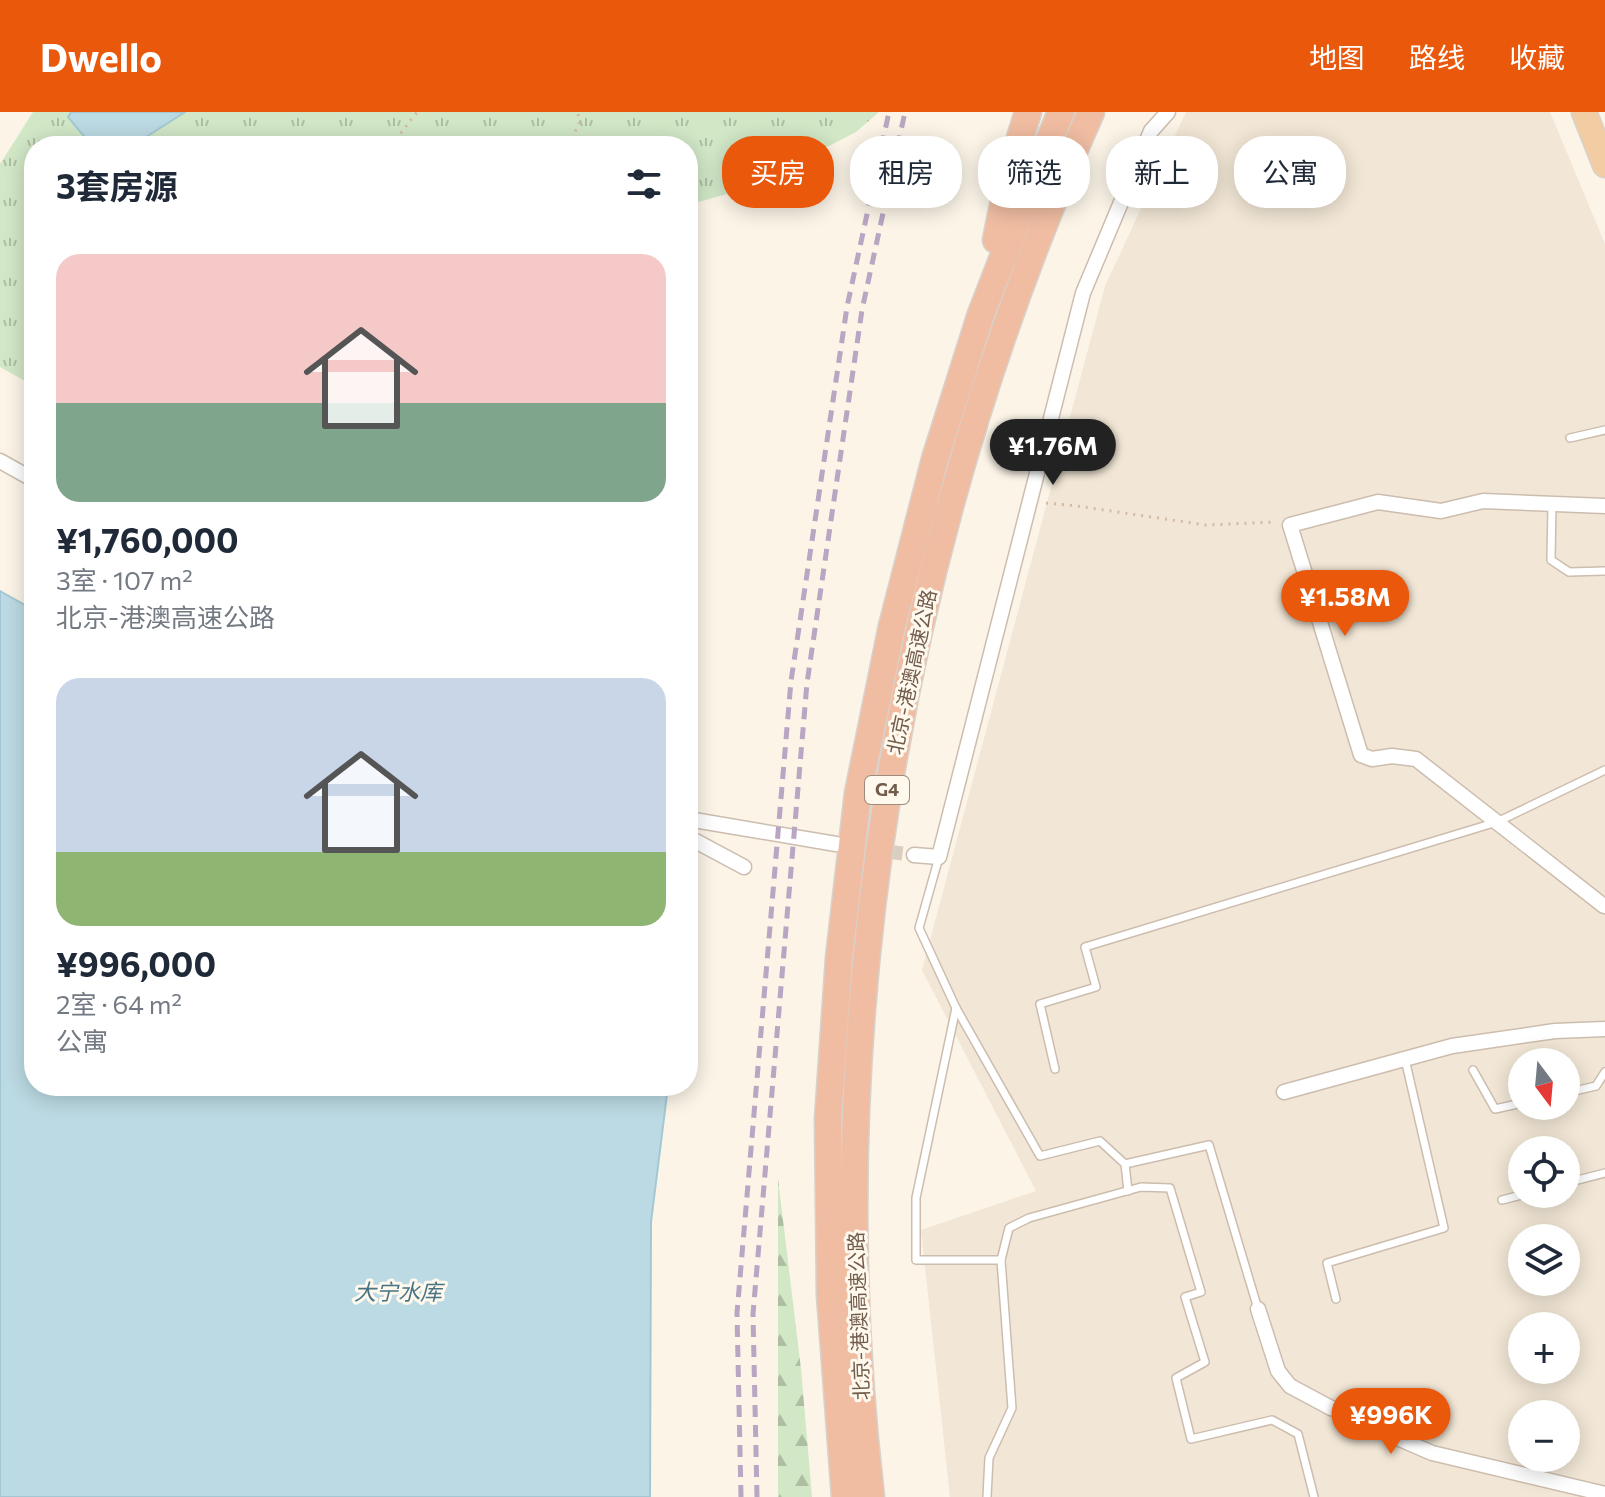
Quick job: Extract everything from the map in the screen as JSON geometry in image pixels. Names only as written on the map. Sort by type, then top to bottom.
[{"type":"highway","points":[[981,314],[1010,171],[1028,112]]},
{"type":"highway","name":"北京-港澳高速公路","points":[[845,1497],[829,1281],[828,1119],[839,958],[858,793],[892,626],[935,459],[981,314],[1061,112]]},
{"type":"highway","name":"北京-港澳高速公路","points":[[871,1497],[855,1293],[855,1118],[865,958],[886,796],[917,635],[959,472],[1007,323],[1057,189],[1091,112]]},
{"type":"highway","points":[[1584,112],[1605,165]]},
{"type":"street","points":[[914,855],[939,857],[1083,293],[1151,131],[1168,112]]},
{"type":"street","points":[[0,461],[24,474]]},
{"type":"street","points":[[1604,906],[1416,759],[1392,756],[1372,759],[1361,755],[1290,525],[1378,502],[1441,511],[1483,501],[1605,506]]},
{"type":"street","points":[[698,821],[836,844]]},
{"type":"street","points":[[698,842],[744,867]]},
{"type":"street","points":[[1284,1092],[1466,1043],[1555,1031],[1605,1029]]},
{"type":"street","points":[[1258,1309],[1278,1371],[1290,1386],[1331,1408],[1352,1414],[1361,1422],[1432,1453],[1605,1494]]},
{"type":"lane","points":[[1570,438],[1605,430]]},
{"type":"lane","points":[[1552,504],[1551,560],[1569,572],[1605,571]]},
{"type":"lane","points":[[1055,1069],[1040,1004],[1096,987],[1085,947],[1497,822],[1605,770]]},
{"type":"lane","points":[[939,857],[919,928],[956,1008],[1040,1156],[1100,1141],[1125,1164],[1128,1191]]},
{"type":"lane","points":[[956,1008],[916,1198],[916,1260],[1001,1260]]},
{"type":"lane","points":[[1336,1299],[1327,1263],[1444,1228],[1405,1059]]},
{"type":"lane","points":[[1473,1070],[1495,1109],[1508,1106]]},
{"type":"lane","points":[[1580,1090],[1596,1086],[1605,1072]]},
{"type":"lane","points":[[1125,1164],[1209,1145],[1258,1309]]},
{"type":"lane","points":[[1580,1179],[1605,1173]]},
{"type":"lane","points":[[987,1497],[989,1458],[1012,1408],[1001,1260],[1009,1228],[1029,1218],[1141,1187],[1170,1188],[1201,1292],[1185,1297],[1205,1362],[1176,1378],[1191,1439],[1272,1420],[1298,1434],[1314,1497]]},
{"type":"lane","points":[[1502,1200],[1508,1198]]},
{"type":"path","points":[[399,136],[417,112]]},
{"type":"path","points":[[573,136],[579,123],[578,112]]},
{"type":"path","points":[[1030,502],[1206,525],[1277,522],[1290,525]]},
{"type":"shaded area","points":[[1186,112],[1550,112],[1605,244],[1605,1497],[950,1497],[921,1230],[1036,1191],[922,970],[1105,286],[1141,208],[1218,208],[1218,136],[1175,136]]},
{"type":"green space","points":[[33,112],[879,112],[856,132],[834,143],[834,136],[722,136],[722,195],[698,202],[698,136],[24,136],[24,380],[0,367],[0,164]]},
{"type":"green space","points":[[778,1179],[801,1369],[812,1497],[778,1497]]},
{"type":"water","points":[[71,112],[185,112],[148,136],[84,136],[68,117]]},
{"type":"water","name":"大宁水库","points":[[0,591],[24,604],[24,1096],[667,1096],[651,1222],[650,1497],[0,1497]]},
{"type":"tunnel","points":[[847,846],[914,855]]},
{"type":"railway","points":[[741,1497],[737,1313],[791,681],[847,307],[889,112]]},
{"type":"railway","points":[[757,1497],[753,1314],[807,683],[862,310],[905,112]]}]
